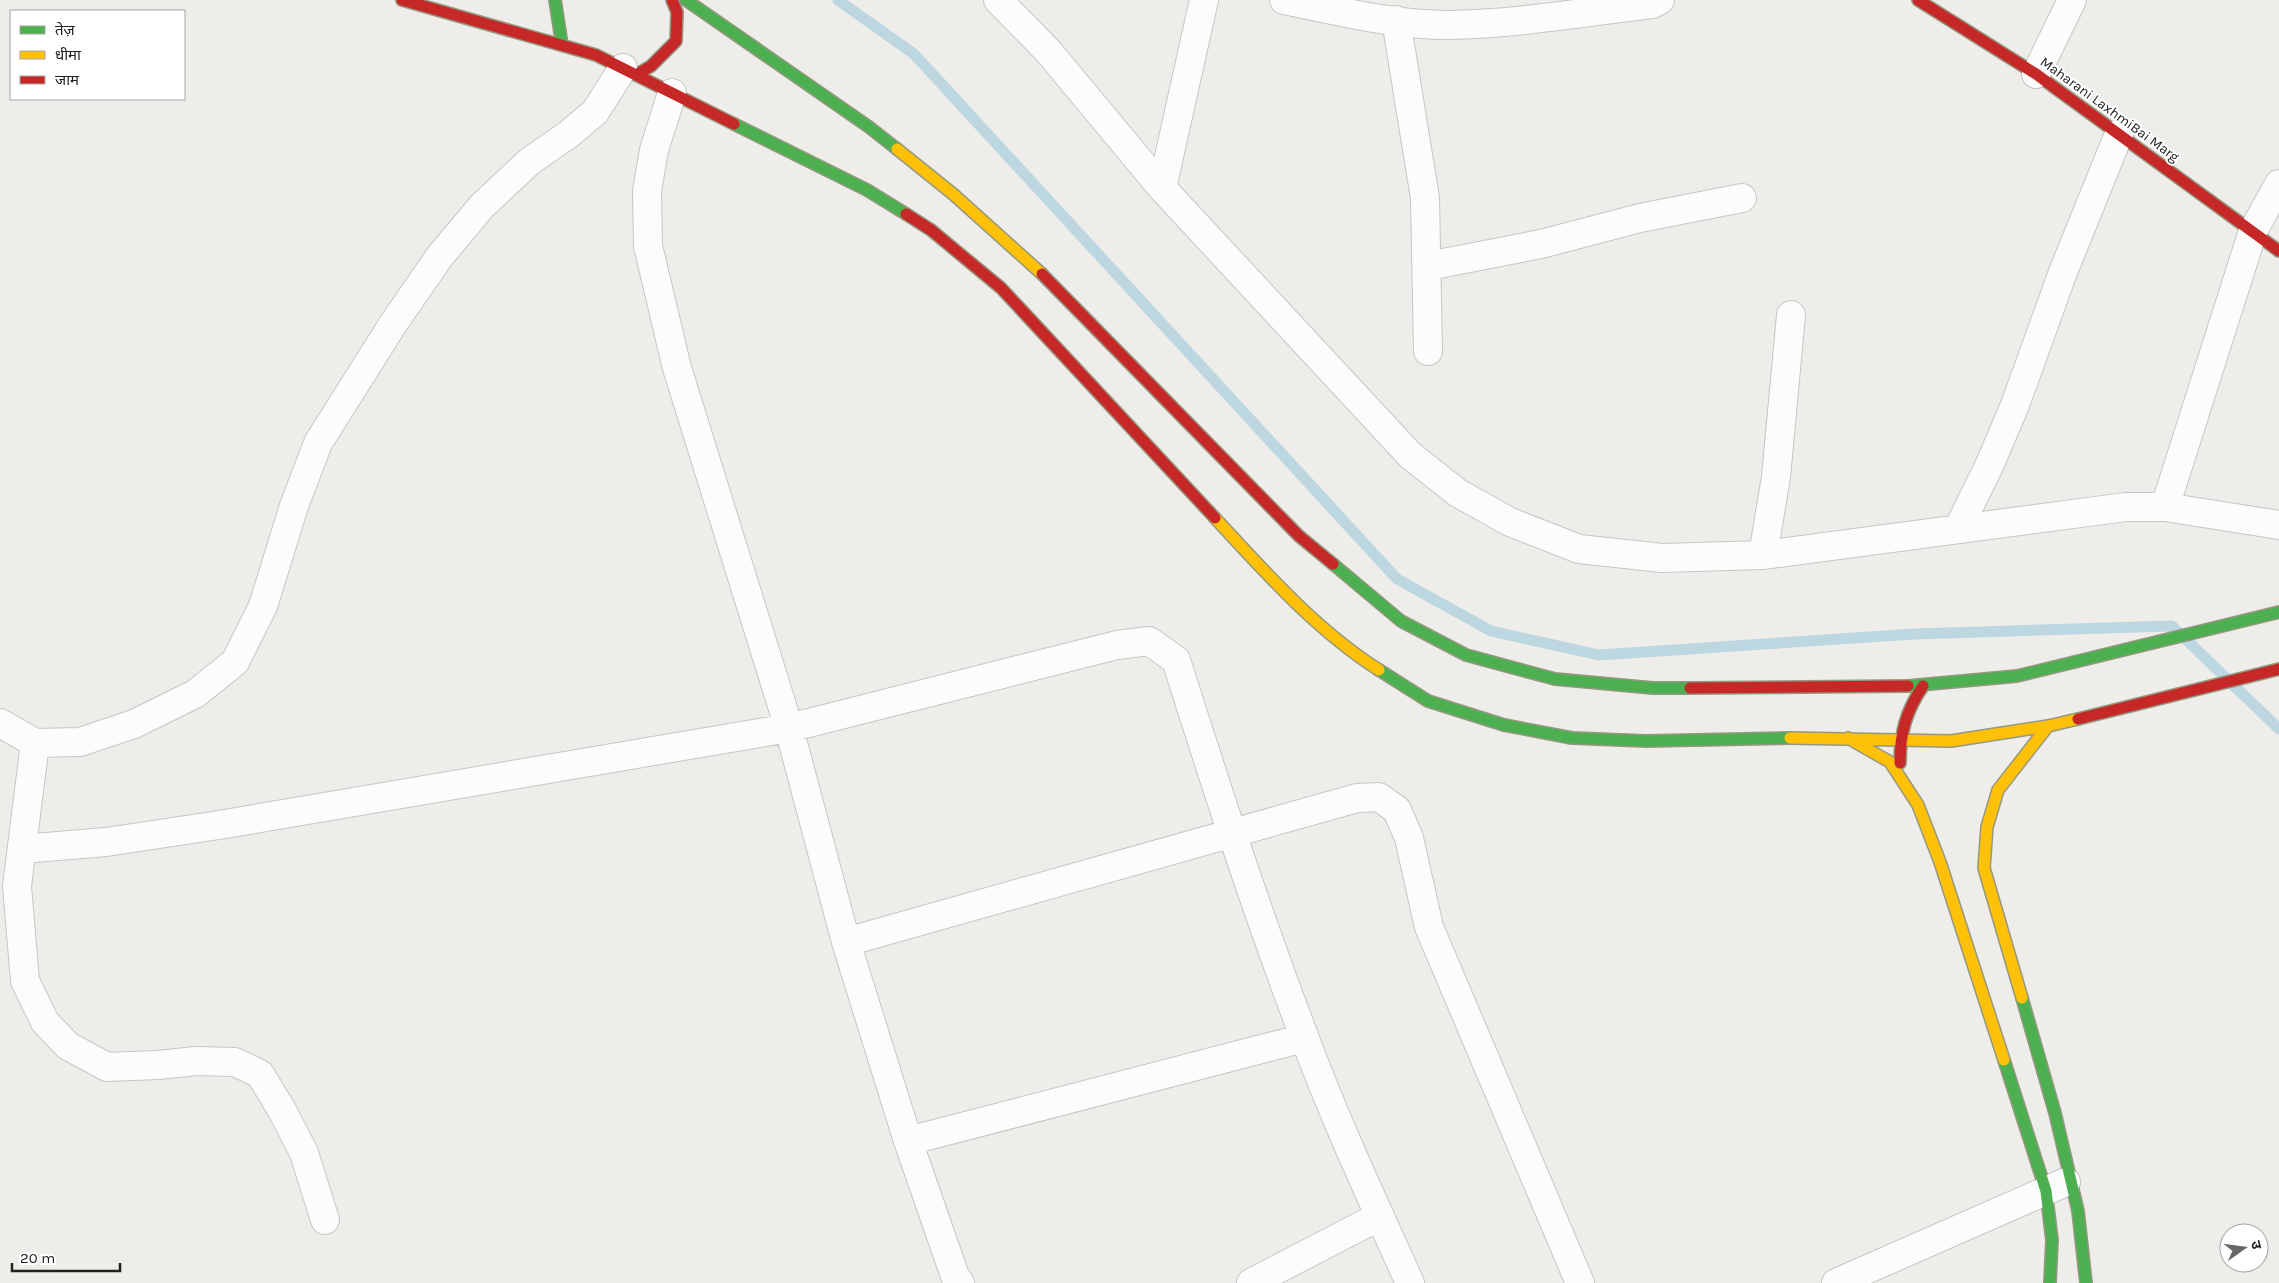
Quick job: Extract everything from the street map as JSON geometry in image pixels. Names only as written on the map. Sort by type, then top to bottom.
[{"type":"main road","points":[[402,0],[596,55],[867,190],[932,230],[1001,288],[1283,591],[1354,654],[1428,701],[1504,725],[1572,738],[1646,741],[1763,737],[1951,742],[2048,726],[2279,669]]},
{"type":"main road","points":[[555,0],[562,45]]},
{"type":"main road","points":[[630,72],[651,66],[676,41],[677,12],[672,0]]},
{"type":"main road","points":[[686,0],[869,127],[953,194],[1034,266],[1147,379],[1298,536],[1401,621],[1466,655],[1555,679],[1653,688],[1923,686],[2017,676],[2279,612]]},
{"type":"main road","name":"Maharani LaxhmiBai Marg","points":[[1918,0],[2036,74],[2279,251]]},
{"type":"main road","points":[[1900,777],[1903,720],[1913,700],[1923,686]]},
{"type":"main road","points":[[2048,726],[1998,790],[1987,827],[1984,868],[2055,1113],[2078,1211],[2086,1283]]},
{"type":"main road","points":[[1848,738],[1890,762],[1918,805],[1940,862],[2046,1191],[2052,1240],[2050,1283]]},
{"type":"street","points":[[998,0],[1048,52],[1162,188],[1410,456],[1458,493],[1510,522],[1579,548],[1662,558],[1762,555],[2126,507],[2166,507],[2279,525]]},
{"type":"street","points":[[1162,188],[1204,0]]},
{"type":"street","points":[[1284,0],[1376,19],[1448,25],[1549,17],[1652,4],[1660,0]]},
{"type":"street","points":[[2036,74],[2072,0]]},
{"type":"street","points":[[1396,20],[1425,198],[1428,266],[1428,351]]},
{"type":"street","points":[[0,723],[35,743],[80,742],[134,724],[195,694],[235,662],[263,606],[294,506],[318,443],[393,324],[440,256],[482,206],[530,161],[569,134],[595,112],[630,72]]},
{"type":"street","points":[[672,93],[654,150],[647,191],[648,246],[677,368],[789,728],[846,942],[908,1141],[955,1276],[960,1283]]},
{"type":"street","points":[[1958,528],[1989,466],[2015,405],[2063,272],[2119,134]]},
{"type":"street","points":[[2166,507],[2253,231],[2279,184]]},
{"type":"street","points":[[1428,266],[1541,244],[1640,218],[1742,198]]},
{"type":"street","points":[[1762,555],[1776,477],[1791,314]]},
{"type":"street","points":[[22,849],[106,842],[219,825],[789,728],[1117,645],[1149,641],[1176,660],[1275,959],[1304,1038],[1338,1121],[1410,1283]]},
{"type":"street","points":[[35,743],[22,849],[8,886],[25,982],[45,1022],[68,1046],[107,1067],[196,1061],[235,1062],[260,1074],[283,1112],[304,1153],[325,1220]]},
{"type":"street","points":[[846,942],[1357,798],[1379,797],[1397,810],[1408,838],[1429,927],[1580,1283]]},
{"type":"street","points":[[908,1141],[1304,1038]]},
{"type":"street","points":[[1836,1283],[2071,1180]]},
{"type":"street","points":[[1251,1283],[1380,1216]]},
{"type":"waterway","points":[[838,0],[914,54],[1397,579],[1491,631],[1599,655],[1915,634],[2172,626],[2279,729]]},
{"type":"traffic: fast","points":[[555,0],[562,45]]},
{"type":"traffic: fast","points":[[686,0],[869,127],[897,149]]},
{"type":"traffic: fast","points":[[734,124],[867,190],[906,214]]},
{"type":"traffic: fast","points":[[1333,564],[1401,621],[1466,655],[1555,679],[1653,688],[1690,688]]},
{"type":"traffic: fast","points":[[1908,686],[2017,676],[2279,612]]},
{"type":"traffic: fast","points":[[1379,670],[1428,701],[1504,725],[1572,738],[1646,741],[1790,738]]},
{"type":"traffic: fast","points":[[2022,998],[2055,1113],[2078,1211],[2086,1283]]},
{"type":"traffic: fast","points":[[2004,1060],[2046,1191],[2052,1240],[2050,1283]]},
{"type":"traffic: slow","points":[[897,149],[953,194],[1042,274]]},
{"type":"traffic: slow","points":[[1215,518],[1272,579],[1313,619],[1379,670]]},
{"type":"traffic: slow","points":[[1790,738],[1951,741],[2048,726],[2078,719]]},
{"type":"traffic: slow","points":[[2022,998],[1984,868],[1987,827],[1998,790],[2048,726]]},
{"type":"traffic: slow","points":[[1848,738],[1890,762],[1918,805],[1940,862],[2004,1060]]},
{"type":"traffic: jam","points":[[402,0],[596,55],[734,124]]},
{"type":"traffic: jam","points":[[636,75],[651,66],[676,41],[677,12],[672,0]]},
{"type":"traffic: jam","points":[[1918,0],[2036,74],[2279,251]]},
{"type":"traffic: jam","points":[[906,214],[931,230],[1001,288],[1215,518]]},
{"type":"traffic: jam","points":[[1042,274],[1299,536],[1333,564]]},
{"type":"traffic: jam","points":[[2078,719],[2279,669]]},
{"type":"traffic: jam","points":[[1690,688],[1908,686]]},
{"type":"traffic: jam","points":[[1900,763],[1901,742],[1905,723],[1912,704],[1923,686]]}]
